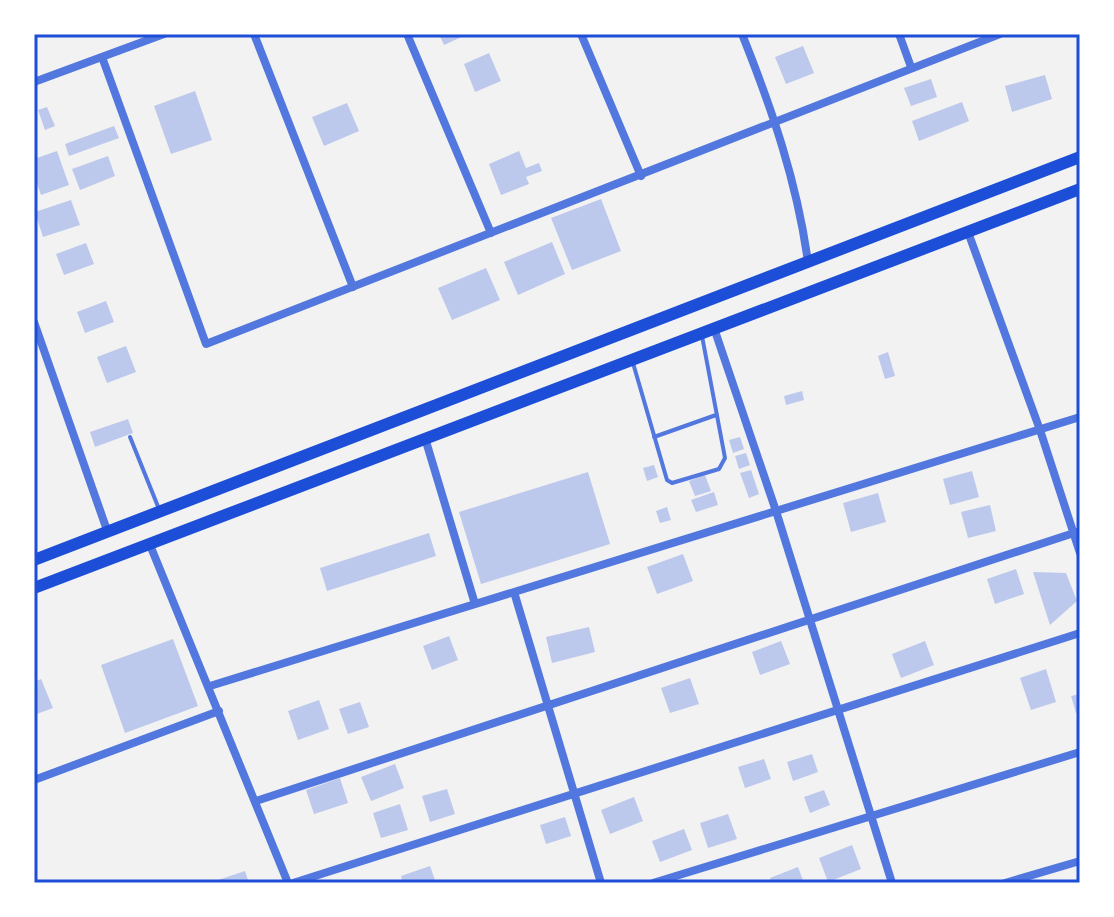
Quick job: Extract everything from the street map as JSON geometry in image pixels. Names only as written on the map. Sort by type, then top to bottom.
[{"type":"highway","points":[[34,560],[1080,157]]},
{"type":"highway","points":[[34,588],[702,336],[1080,189]]},
{"type":"street","points":[[34,82],[164,34]]},
{"type":"street","points":[[254,34],[353,287]]},
{"type":"street","points":[[407,34],[491,233]]},
{"type":"street","points":[[581,34],[641,176]]},
{"type":"street","points":[[742,34],[777,122],[802,218],[808,262]]},
{"type":"street","points":[[899,34],[911,67]]},
{"type":"street","points":[[102,57],[206,344],[1000,34]]},
{"type":"street","points":[[968,232],[1076,532],[1080,553]]},
{"type":"street","points":[[34,322],[108,533]]},
{"type":"street","points":[[715,331],[811,619],[892,883]]},
{"type":"street","points":[[210,686],[1080,417]]},
{"type":"street","points":[[425,438],[475,604]]},
{"type":"street","points":[[256,801],[1076,532]]},
{"type":"street","points":[[150,545],[290,883],[1080,633]]},
{"type":"street","points":[[514,592],[601,883]]},
{"type":"street","points":[[34,780],[219,711]]},
{"type":"street","points":[[653,883],[1080,752]]},
{"type":"street","points":[[1005,883],[1080,861]]},
{"type":"lane","points":[[632,361],[670,483],[719,469],[725,461],[702,336]]},
{"type":"lane","points":[[654,437],[716,415]]},
{"type":"lane","points":[[130,437],[160,513]]},
{"type":"building","points":[[439,34],[468,34],[444,45]]},
{"type":"building","points":[[803,46],[814,73],[786,84],[775,57]]},
{"type":"building","points":[[489,53],[501,81],[475,92],[464,64]]},
{"type":"building","points":[[1045,75],[1052,99],[1012,112],[1005,86]]},
{"type":"building","points":[[931,79],[937,97],[911,106],[904,88]]},
{"type":"building","points":[[195,91],[212,140],[171,154],[154,106]]},
{"type":"building","points":[[962,102],[969,121],[919,141],[912,121]]},
{"type":"building","points":[[347,103],[359,131],[324,146],[312,117]]},
{"type":"building","points":[[47,107],[55,126],[45,130],[38,110]]},
{"type":"building","points":[[114,126],[119,138],[69,156],[65,144]]},
{"type":"building","points":[[57,151],[69,185],[41,195],[34,175],[34,159]]},
{"type":"building","points":[[519,151],[526,168],[539,163],[542,171],[526,177],[529,184],[501,195],[489,164]]},
{"type":"building","points":[[108,156],[115,176],[80,190],[72,169]]},
{"type":"building","points":[[601,199],[621,251],[572,270],[551,218]]},
{"type":"building","points":[[71,200],[80,225],[43,237],[35,212]]},
{"type":"building","points":[[552,242],[565,274],[518,295],[504,262]]},
{"type":"building","points":[[86,243],[94,264],[64,275],[56,254]]},
{"type":"building","points":[[486,268],[500,300],[452,320],[438,288]]},
{"type":"building","points":[[106,301],[114,322],[85,333],[77,312]]},
{"type":"building","points":[[126,346],[136,372],[107,383],[97,357]]},
{"type":"building","points":[[888,352],[895,376],[885,379],[878,356]]},
{"type":"building","points":[[802,391],[804,400],[786,405],[784,396]]},
{"type":"building","points":[[128,419],[133,433],[95,447],[90,432]]},
{"type":"building","points":[[740,437],[744,449],[733,453],[729,440]]},
{"type":"building","points":[[746,453],[750,465],[739,469],[735,456]]},
{"type":"building","points":[[654,465],[658,477],[647,481],[643,468]]},
{"type":"building","points":[[751,470],[759,494],[749,498],[740,473]]},
{"type":"building","points":[[972,471],[979,497],[950,505],[943,479]]},
{"type":"building","points":[[588,472],[610,544],[481,584],[459,512]]},
{"type":"building","points":[[705,475],[711,491],[695,496],[689,481]]},
{"type":"building","points":[[714,492],[718,505],[696,512],[691,500]]},
{"type":"building","points":[[878,493],[886,522],[851,532],[843,503]]},
{"type":"building","points":[[990,505],[996,531],[968,538],[961,512]]},
{"type":"building","points":[[667,507],[671,520],[660,523],[656,511]]},
{"type":"building","points":[[429,533],[436,556],[327,591],[320,568]]},
{"type":"building","points":[[683,554],[693,581],[657,594],[647,567]]},
{"type":"building","points":[[1016,569],[1024,594],[995,604],[987,579]]},
{"type":"building","points":[[1033,572],[1066,573],[1077,601],[1050,625]]},
{"type":"building","points":[[589,627],[595,652],[552,663],[546,637]]},
{"type":"building","points":[[449,636],[458,660],[432,670],[423,646]]},
{"type":"building","points":[[173,639],[198,706],[125,733],[101,665]]},
{"type":"building","points":[[781,641],[790,664],[760,675],[752,652]]},
{"type":"building","points":[[925,641],[934,665],[901,678],[892,654]]},
{"type":"building","points":[[1046,669],[1056,702],[1031,710],[1020,678]]},
{"type":"building","points":[[690,678],[699,704],[670,713],[661,688]]},
{"type":"building","points":[[41,679],[53,708],[34,715],[34,682]]},
{"type":"building","points":[[1080,694],[1080,712],[1076,713],[1071,696]]},
{"type":"building","points":[[319,700],[329,729],[298,740],[288,711]]},
{"type":"building","points":[[360,702],[369,727],[348,734],[339,709]]},
{"type":"building","points":[[812,754],[818,772],[793,781],[787,762]]},
{"type":"building","points":[[764,759],[771,779],[745,788],[738,767]]},
{"type":"building","points":[[395,764],[404,788],[371,801],[361,777]]},
{"type":"building","points":[[340,778],[348,803],[314,814],[306,790]]},
{"type":"building","points":[[447,789],[455,814],[430,822],[422,796]]},
{"type":"building","points":[[824,790],[830,805],[810,813],[804,797]]},
{"type":"building","points":[[634,797],[643,821],[610,834],[601,810]]},
{"type":"building","points":[[400,804],[408,830],[381,838],[373,813]]},
{"type":"building","points":[[728,814],[737,839],[708,848],[700,823]]},
{"type":"building","points":[[565,817],[571,836],[546,844],[540,825]]},
{"type":"building","points":[[684,829],[692,850],[660,862],[652,841]]},
{"type":"building","points":[[852,845],[861,869],[828,882],[819,858]]},
{"type":"building","points":[[430,866],[436,883],[403,883],[401,876]]},
{"type":"building","points":[[798,867],[804,883],[772,883],[770,878]]},
{"type":"building","points":[[245,871],[249,883],[212,883],[212,882]]}]
